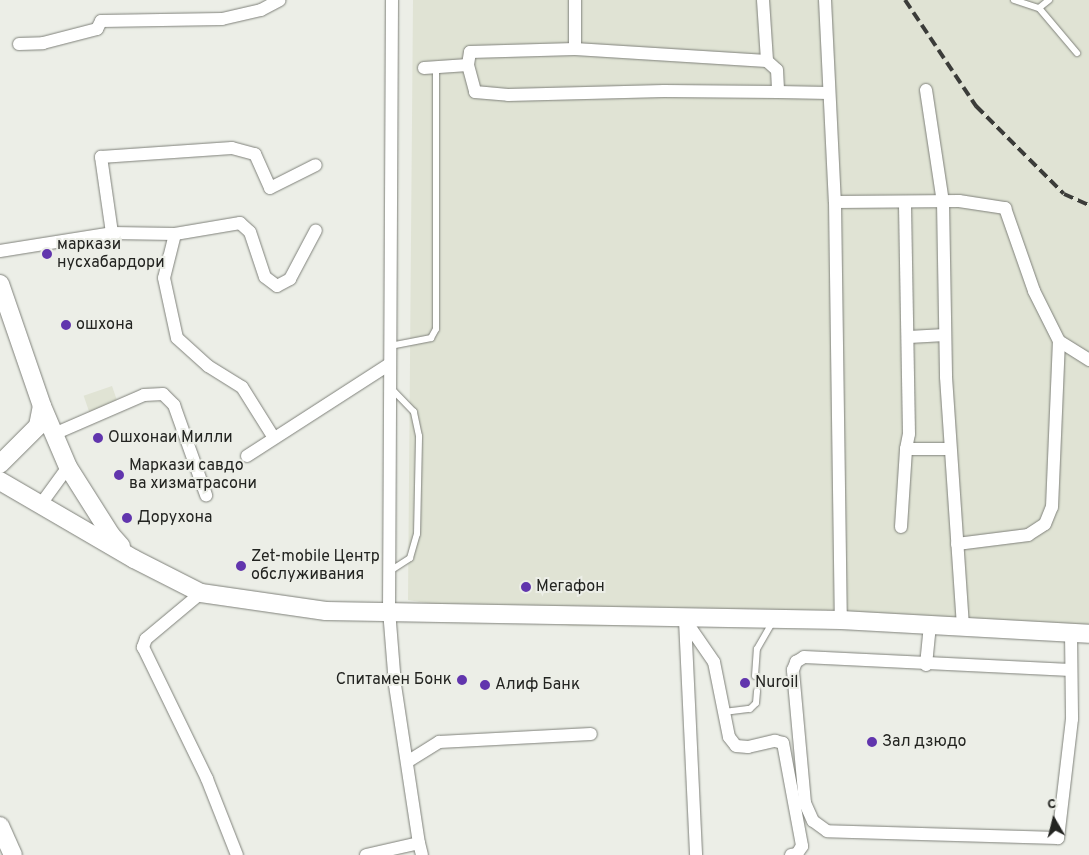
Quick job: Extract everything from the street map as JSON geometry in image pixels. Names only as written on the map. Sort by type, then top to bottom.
[{"type":"main road","points":[[0,284],[42,406],[68,466],[111,535],[134,559]]},
{"type":"main road","points":[[0,464],[38,426],[42,406]]},
{"type":"main road","points":[[0,481],[134,559],[201,593],[326,611],[389,610],[685,620],[841,620],[1089,634]]},
{"type":"main road","points":[[0,826],[7,850]]},
{"type":"street","points":[[19,44],[43,43],[97,29],[101,21],[222,19],[261,10],[280,0]]},
{"type":"street","points":[[366,855],[421,849],[407,762],[389,610],[392,0]]},
{"type":"street","points":[[575,0],[575,49]]},
{"type":"street","points":[[763,0],[767,61]]},
{"type":"street","points":[[825,0],[835,202],[841,620]]},
{"type":"street","points":[[778,92],[777,70],[767,61],[575,49],[470,52],[468,65],[475,92],[483,93],[829,93]]},
{"type":"street","points":[[430,67],[468,65]]},
{"type":"street","points":[[926,90],[943,202],[945,335],[950,449],[963,627]]},
{"type":"street","points":[[112,233],[101,157],[232,148],[255,154],[270,188],[316,164]]},
{"type":"street","points":[[835,202],[905,204],[959,201],[1005,208],[1034,291],[1059,341],[1052,507],[1045,524],[1028,535],[957,544]]},
{"type":"street","points":[[902,527],[906,449],[910,434],[905,204]]},
{"type":"street","points":[[0,251],[112,233],[175,234],[240,223],[250,232],[265,277],[277,286],[290,279],[316,230]]},
{"type":"street","points":[[175,234],[164,278],[177,338],[208,366],[242,387],[274,438]]},
{"type":"street","points":[[909,337],[945,335]]},
{"type":"street","points":[[1059,341],[1089,360]]},
{"type":"street","points":[[247,456],[390,364]]},
{"type":"street","points":[[54,434],[144,396],[163,394],[174,405],[206,496]]},
{"type":"street","points":[[906,449],[950,449]]},
{"type":"street","points":[[41,504],[68,466]]},
{"type":"street","points":[[201,593],[146,639],[143,646],[207,779],[237,855]]},
{"type":"street","points":[[685,620],[714,662],[729,737],[736,746],[748,747],[775,741],[783,744],[802,846],[797,854],[791,855]]},
{"type":"street","points":[[685,620],[696,855]]},
{"type":"street","points":[[926,665],[930,625]]},
{"type":"street","points":[[1071,632],[1072,719],[1058,838],[827,831],[813,821],[805,803],[792,670],[796,662],[804,657],[926,665],[1071,670]]},
{"type":"street","points":[[407,762],[439,742],[591,734]]},
{"type":"lane","points":[[1014,0],[1039,8],[1077,53]]},
{"type":"lane","points":[[1039,8],[1049,0]]},
{"type":"lane","points":[[390,346],[431,338],[436,329],[430,67]]},
{"type":"lane","points":[[389,571],[410,558],[417,534],[419,436],[414,412],[390,387]]},
{"type":"lane","points":[[755,676],[757,649],[774,620]]},
{"type":"lane","points":[[724,712],[750,709],[756,703],[757,691]]},
{"type":"shaded area","points":[[413,0],[1089,0],[1089,634],[925,623],[572,626],[408,600]]},
{"type":"shaded area","points":[[112,386],[118,403],[89,413],[84,396]]},
{"type":"railway","points":[[905,0],[976,106],[1064,194],[1089,205]]},
{"type":"place","name":"маркази нусхабардори","points":[[47,254]]},
{"type":"place","name":"ошхона","points":[[66,325]]},
{"type":"place","name":"Ошхонаи Милли","points":[[98,438]]},
{"type":"place","name":"Маркази савдо ва хизматрасони","points":[[119,475]]},
{"type":"place","name":"Дорухона","points":[[127,518]]},
{"type":"place","name":"Zet-mobile Центр обслуживания","points":[[241,566]]},
{"type":"place","name":"Мегафон","points":[[526,587]]},
{"type":"place","name":"Спитамен Бонк","points":[[462,680]]},
{"type":"place","name":"Nuroil","points":[[745,683]]},
{"type":"place","name":"Алиф Банк","points":[[485,685]]},
{"type":"place","name":"Зал дзюдо","points":[[872,742]]}]
